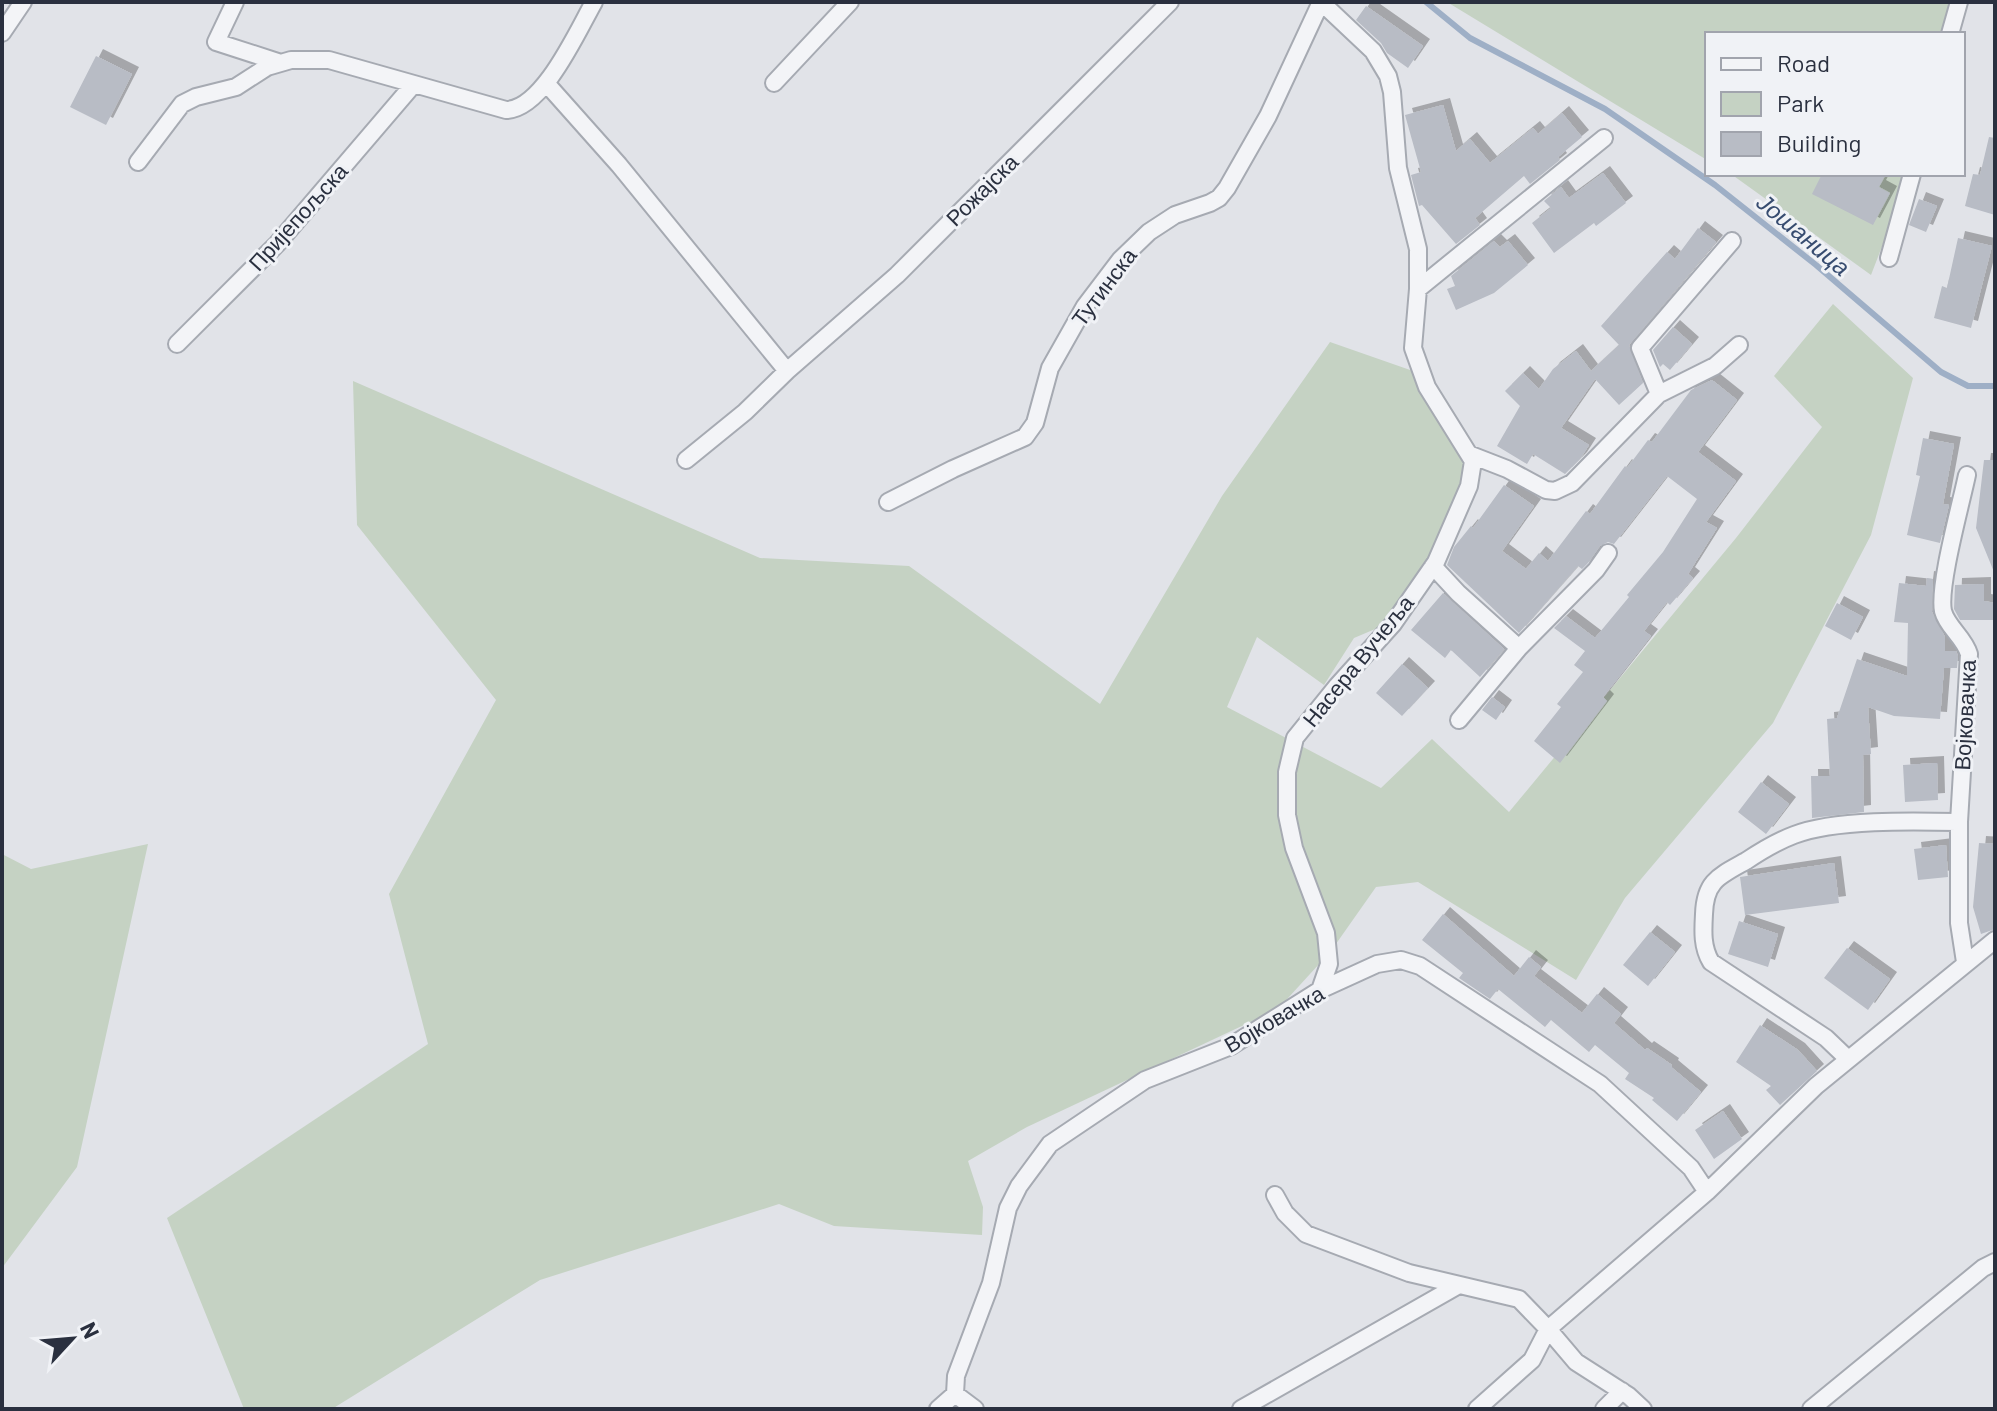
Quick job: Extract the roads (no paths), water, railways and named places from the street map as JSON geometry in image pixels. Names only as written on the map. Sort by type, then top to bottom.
[{"type":"street","points":[[2,33],[23,2]]},
{"type":"street","points":[[235,2],[216,42],[278,62],[329,60],[506,110],[531,101],[546,83],[594,2]]},
{"type":"street","points":[[774,83],[850,2]]},
{"type":"street","name":"Рожајска","points":[[686,460],[745,412],[897,275],[1170,2]]},
{"type":"street","points":[[1321,2],[1373,51],[1388,76],[1398,168],[1416,237],[1418,289],[1413,348],[1419,371],[1448,424],[1471,455],[1507,469],[1546,490],[1563,488],[1572,483],[1659,394],[1715,366],[1739,345]]},
{"type":"street","name":"Тутинска","points":[[888,502],[1025,437],[1035,423],[1050,368],[1085,306],[1120,260],[1149,232],[1175,215],[1219,198],[1227,188],[1268,116],[1321,2]]},
{"type":"street","points":[[1951,32],[1959,2]]},
{"type":"street","points":[[138,162],[182,104],[196,97],[236,87],[278,62]]},
{"type":"street","points":[[546,83],[619,165],[787,371]]},
{"type":"street","name":"Пријепољска","points":[[177,344],[277,244],[413,85]]},
{"type":"street","points":[[1418,289],[1604,138]]},
{"type":"street","points":[[1889,258],[1911,176]]},
{"type":"street","points":[[1659,394],[1640,348],[1732,241]]},
{"type":"street","name":"Насера Вучеља","points":[[1320,990],[1329,964],[1329,949],[1326,933],[1294,848],[1287,815],[1290,754],[1295,738],[1393,624],[1433,566],[1469,486],[1473,468],[1471,455]]},
{"type":"street","name":"Војковачка","points":[[1965,962],[1959,923],[1959,822],[1969,654],[1966,644],[1946,618],[1943,609],[1967,475]]},
{"type":"street","points":[[1459,720],[1519,648],[1596,570],[1608,553]]},
{"type":"street","points":[[1433,566],[1519,648]]},
{"type":"street","points":[[1848,1059],[1826,1038],[1711,962],[1705,951],[1704,938],[1706,892],[1720,876],[1803,832],[1838,826],[1959,822]]},
{"type":"street","points":[[1477,1409],[1532,1360],[1548,1329],[1707,1192],[1816,1086],[1995,940]]},
{"type":"street","name":"Војковачка","points":[[955,1394],[956,1376],[991,1283],[1008,1208],[1019,1186],[1050,1144],[1145,1080],[1231,1046],[1320,990],[1377,964],[1401,960],[1420,966],[1600,1084],[1691,1168],[1707,1192]]},
{"type":"street","points":[[1275,1195],[1285,1213],[1306,1234],[1361,1256],[1457,1286],[1474,1287],[1519,1299],[1576,1362],[1622,1391],[1643,1409]]},
{"type":"street","points":[[1811,1409],[1983,1268],[1995,1262]]},
{"type":"street","points":[[1241,1409],[1457,1286]]},
{"type":"street","points":[[1604,1409],[1622,1391]]},
{"type":"street","points":[[938,1409],[955,1394],[975,1409]]},
{"type":"waterway","name":"Јошаница","points":[[1426,2],[1470,38],[1605,109],[1715,185],[1816,265],[1941,372],[1968,386],[1995,386]]}]
